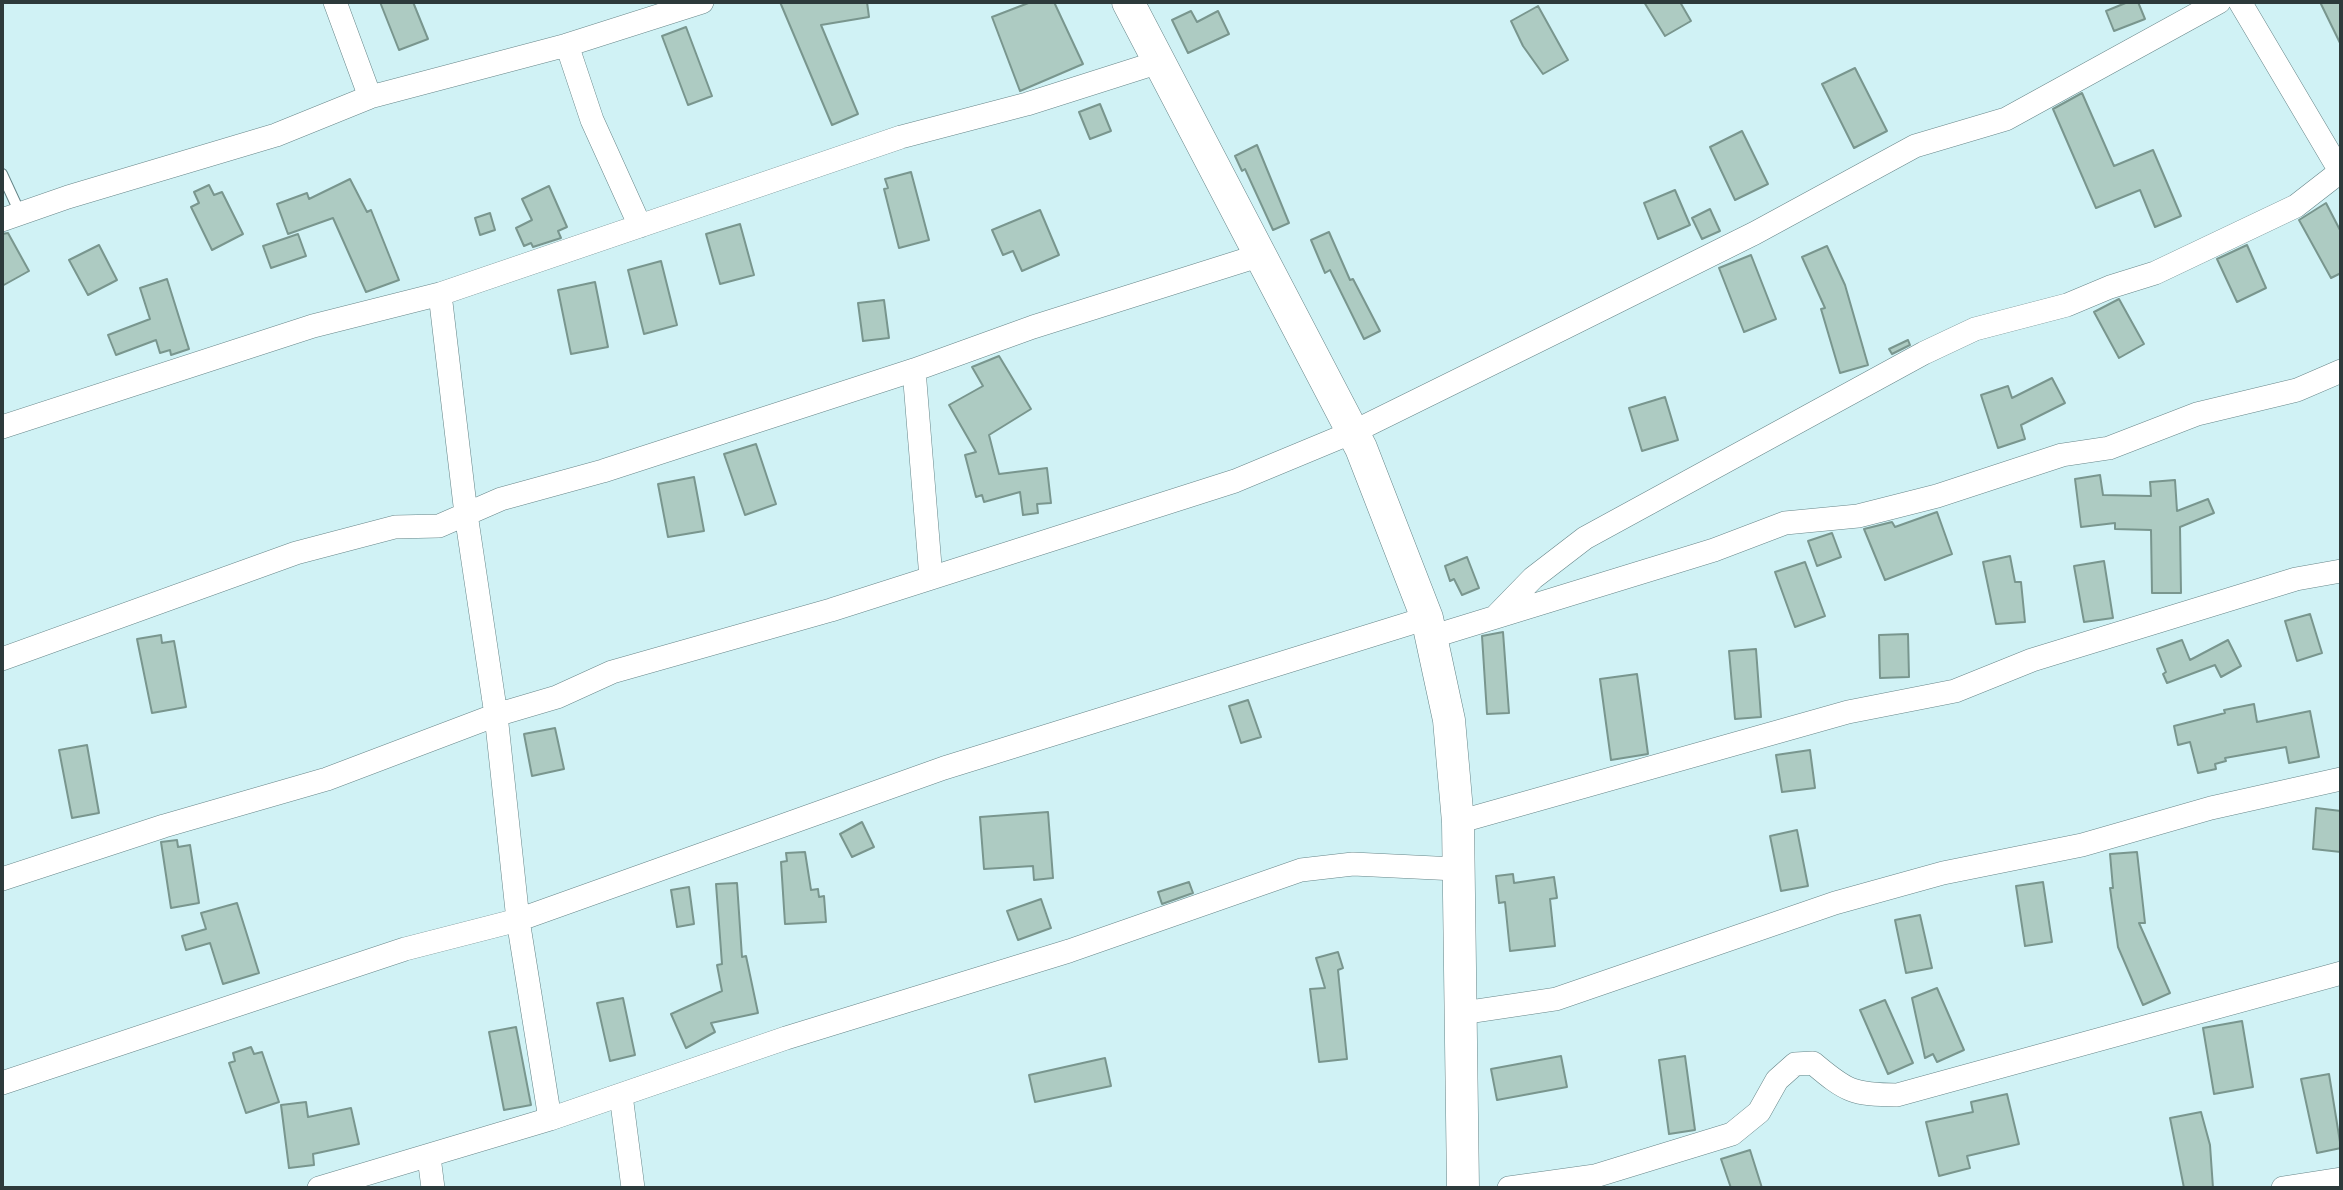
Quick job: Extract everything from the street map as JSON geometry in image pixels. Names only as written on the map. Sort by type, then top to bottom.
[{"type":"street","points":[[335,2],[370,97]]},
{"type":"street","points":[[11,217],[276,135],[370,97],[567,45],[702,2]]},
{"type":"street","points":[[1128,2],[1353,432],[1429,628],[1449,720],[1458,822],[1456,869],[1462,1013],[1463,1188]]},
{"type":"street","points":[[2,879],[327,779],[496,716],[557,697],[612,672],[931,578],[1222,485],[1353,432],[1755,233],[1915,146],[2006,120],[2219,2]]},
{"type":"street","points":[[1496,616],[1533,578],[1585,538],[1924,353],[1975,329],[2067,305],[2110,287],[2155,273],[2296,206],[2340,171],[2240,2]]},
{"type":"street","points":[[567,45],[592,120],[640,226]]},
{"type":"street","points":[[2,427],[313,326],[440,294],[901,137],[1027,104],[1160,62]]},
{"type":"street","points":[[2,659],[296,553],[396,527],[439,526],[501,499],[603,471],[914,370],[1033,327],[1261,255]]},
{"type":"street","points":[[440,294],[466,514],[496,716],[517,920],[550,1119]]},
{"type":"street","points":[[914,370],[931,578]]},
{"type":"street","points":[[2,1083],[405,949],[517,920],[944,768],[1429,628],[1496,616],[1714,551],[1785,523],[1858,516],[1937,496],[2062,456],[2109,448],[2197,414],[2297,390],[2341,371]]},
{"type":"street","points":[[1458,822],[1848,712],[1955,691],[2032,660],[2296,579],[2341,571]]},
{"type":"street","points":[[1462,1013],[1556,999],[1835,903],[1943,873],[2082,845],[2211,808],[2341,779]]},
{"type":"street","points":[[319,1188],[550,1119],[786,1038],[1069,951],[1301,870],[1353,864],[1456,869]]},
{"type":"street","points":[[1508,1188],[1595,1176],[1732,1134],[1759,1112],[1777,1080],[1795,1064],[1812,1063],[1840,1086],[1863,1095],[1897,1094],[2341,974]]},
{"type":"street","points":[[621,1095],[633,1188]]},
{"type":"street","points":[[429,1157],[433,1188]]},
{"type":"street","points":[[2293,1187],[2341,1179]]},
{"type":"lane","points":[[2,174],[11,217]]},
{"type":"building","points":[[380,2],[413,2],[428,39],[399,50]]},
{"type":"building","points":[[780,2],[867,2],[869,17],[821,25],[858,114],[832,125]]},
{"type":"building","points":[[1031,2],[1054,2],[1083,64],[1020,91],[992,17]]},
{"type":"building","points":[[1644,2],[1680,2],[1691,21],[1665,36]]},
{"type":"building","points":[[2128,2],[2138,2],[2145,19],[2114,31],[2106,11]]},
{"type":"building","points":[[2320,2],[2341,2],[2341,45]]},
{"type":"building","points":[[1538,6],[1568,60],[1543,74],[1523,46],[1511,21]]},
{"type":"building","points":[[1191,11],[1197,22],[1218,11],[1229,34],[1188,53],[1172,20]]},
{"type":"building","points":[[686,27],[712,96],[688,105],[662,36]]},
{"type":"building","points":[[1855,68],[1887,131],[1854,148],[1822,84]]},
{"type":"building","points":[[2082,93],[2114,166],[2153,150],[2181,216],[2155,227],[2140,190],[2096,208],[2053,109]]},
{"type":"building","points":[[1100,104],[1111,131],[1090,139],[1079,112]]},
{"type":"building","points":[[1742,131],[1768,184],[1735,200],[1710,147]]},
{"type":"building","points":[[1257,145],[1289,223],[1273,230],[1245,169],[1242,171],[1235,156]]},
{"type":"building","points":[[911,172],[929,240],[899,248],[884,189],[888,188],[885,179]]},
{"type":"building","points":[[350,179],[367,212],[371,210],[399,280],[366,292],[333,218],[288,234],[277,204],[307,193],[309,199]]},
{"type":"building","points":[[209,185],[214,195],[222,192],[243,234],[212,250],[191,207],[199,203],[194,192]]},
{"type":"building","points":[[549,186],[567,227],[558,231],[561,238],[533,247],[531,243],[524,246],[516,228],[532,220],[522,199]]},
{"type":"building","points":[[1675,190],[1690,225],[1658,239],[1644,203]]},
{"type":"building","points":[[2326,203],[2341,232],[2341,273],[2331,278],[2299,220]]},
{"type":"building","points":[[1710,209],[1720,231],[1702,239],[1692,218]]},
{"type":"building","points":[[1040,210],[1059,255],[1022,271],[1013,251],[1003,255],[992,230]]},
{"type":"building","points":[[490,213],[495,230],[480,235],[475,218]]},
{"type":"building","points":[[740,224],[754,275],[720,284],[706,234]]},
{"type":"building","points":[[1329,232],[1350,280],[1353,279],[1380,331],[1364,339],[1330,270],[1325,273],[1311,240]]},
{"type":"building","points":[[8,233],[29,271],[2,286],[2,234]]},
{"type":"building","points":[[298,234],[306,256],[271,268],[263,246]]},
{"type":"building","points":[[99,245],[117,280],[88,295],[69,260]]},
{"type":"building","points":[[2247,245],[2266,288],[2237,302],[2217,259]]},
{"type":"building","points":[[1827,246],[1845,285],[1868,365],[1840,373],[1821,309],[1825,308],[1802,257]]},
{"type":"building","points":[[1751,255],[1776,319],[1744,332],[1719,268]]},
{"type":"building","points":[[661,261],[677,325],[644,334],[628,270]]},
{"type":"building","points":[[167,279],[189,349],[171,355],[170,350],[160,353],[156,340],[116,355],[108,335],[150,319],[140,288]]},
{"type":"building","points":[[595,282],[608,347],[571,354],[558,290]]},
{"type":"building","points":[[2119,299],[2144,344],[2119,358],[2094,312]]},
{"type":"building","points":[[884,300],[889,338],[863,341],[858,303]]},
{"type":"building","points":[[1908,340],[1910,345],[1892,354],[1889,349]]},
{"type":"building","points":[[999,356],[1031,409],[989,435],[999,474],[1047,468],[1051,503],[1037,504],[1038,513],[1023,515],[1020,492],[984,502],[982,495],[976,497],[965,455],[976,452],[949,405],[983,386],[972,367]]},
{"type":"building","points":[[2052,378],[2065,403],[2021,425],[2025,439],[1998,448],[1981,395],[2008,386],[2012,398]]},
{"type":"building","points":[[1665,397],[1678,440],[1642,451],[1629,408]]},
{"type":"building","points":[[756,444],[776,504],[745,515],[724,454]]},
{"type":"building","points":[[2100,475],[2103,495],[2151,496],[2150,482],[2175,480],[2177,511],[2208,499],[2214,513],[2180,527],[2181,593],[2152,593],[2151,530],[2115,529],[2115,523],[2081,527],[2075,479]]},
{"type":"building","points":[[694,477],[704,531],[668,537],[658,484]]},
{"type":"building","points":[[1937,512],[1952,554],[1885,580],[1864,529],[1892,522],[1895,527]]},
{"type":"building","points":[[1832,533],[1841,557],[1817,566],[1808,541]]},
{"type":"building","points":[[2010,556],[2015,582],[2021,582],[2025,622],[1996,624],[1983,562]]},
{"type":"building","points":[[1467,557],[1479,588],[1462,595],[1454,579],[1450,581],[1445,566]]},
{"type":"building","points":[[2104,561],[2113,618],[2084,622],[2074,566]]},
{"type":"building","points":[[1805,562],[1825,616],[1795,627],[1775,572]]},
{"type":"building","points":[[2310,614],[2322,653],[2297,661],[2285,621]]},
{"type":"building","points":[[1503,632],[1509,713],[1487,714],[1482,636]]},
{"type":"building","points":[[1908,634],[1909,677],[1880,678],[1879,635]]},
{"type":"building","points":[[161,635],[162,643],[174,641],[186,707],[152,713],[137,639]]},
{"type":"building","points":[[2182,640],[2190,660],[2228,640],[2241,666],[2221,677],[2215,665],[2167,683],[2163,674],[2166,672],[2157,649]]},
{"type":"building","points":[[1756,649],[1761,717],[1735,719],[1729,651]]},
{"type":"building","points":[[1637,674],[1648,754],[1611,760],[1600,679]]},
{"type":"building","points":[[1248,700],[1261,737],[1241,743],[1229,706]]},
{"type":"building","points":[[2254,704],[2257,722],[2310,711],[2319,757],[2289,763],[2286,747],[2225,758],[2226,761],[2215,764],[2216,769],[2198,773],[2190,742],[2178,745],[2174,726],[2225,713],[2224,710]]},
{"type":"building","points":[[555,728],[564,769],[532,776],[524,734]]},
{"type":"building","points":[[87,745],[99,813],[72,818],[59,750]]},
{"type":"building","points":[[1810,750],[1815,788],[1782,792],[1776,755]]},
{"type":"building","points":[[2316,808],[2341,811],[2341,852],[2313,849]]},
{"type":"building","points":[[1048,812],[1053,878],[1034,880],[1033,866],[984,869],[980,817]]},
{"type":"building","points":[[862,822],[874,847],[852,857],[840,834]]},
{"type":"building","points":[[1797,830],[1808,886],[1781,891],[1770,836]]},
{"type":"building","points":[[177,840],[178,847],[190,845],[199,903],[171,908],[161,842]]},
{"type":"building","points":[[805,852],[811,890],[818,889],[819,897],[824,896],[826,922],[785,924],[781,862],[787,861],[786,853]]},
{"type":"building","points":[[2137,852],[2145,923],[2139,923],[2170,993],[2143,1005],[2118,947],[2110,888],[2113,888],[2110,854]]},
{"type":"building","points":[[1513,874],[1514,883],[1554,877],[1557,898],[1550,899],[1555,946],[1510,951],[1505,902],[1499,903],[1496,876]]},
{"type":"building","points":[[1189,882],[1193,893],[1162,904],[1158,892]]},
{"type":"building","points":[[2043,882],[2052,942],[2025,946],[2016,886]]},
{"type":"building","points":[[737,883],[742,957],[746,956],[758,1013],[711,1023],[715,1032],[686,1048],[671,1014],[722,991],[717,965],[722,964],[716,884]]},
{"type":"building","points":[[689,887],[694,924],[677,927],[671,890]]},
{"type":"building","points":[[1041,899],[1051,928],[1018,940],[1007,911]]},
{"type":"building","points":[[237,903],[259,973],[223,984],[210,943],[186,950],[182,936],[206,929],[201,913]]},
{"type":"building","points":[[1920,915],[1932,968],[1906,973],[1895,920]]},
{"type":"building","points":[[1338,952],[1343,968],[1338,970],[1347,1059],[1319,1062],[1310,989],[1325,988],[1316,958]]},
{"type":"building","points":[[1937,988],[1964,1050],[1937,1062],[1933,1054],[1925,1058],[1912,998]]},
{"type":"building","points":[[623,998],[635,1055],[610,1061],[597,1003]]},
{"type":"building","points":[[1885,1000],[1913,1063],[1888,1074],[1860,1010]]},
{"type":"building","points":[[2242,1021],[2253,1087],[2214,1094],[2203,1028]]},
{"type":"building","points":[[516,1027],[531,1105],[504,1110],[489,1032]]},
{"type":"building","points":[[251,1047],[254,1054],[262,1052],[279,1102],[246,1113],[229,1063],[235,1061],[233,1053]]},
{"type":"building","points":[[1561,1056],[1567,1087],[1497,1100],[1491,1069]]},
{"type":"building","points":[[1685,1056],[1695,1130],[1669,1134],[1659,1060]]},
{"type":"building","points":[[1105,1058],[1111,1086],[1035,1102],[1029,1075]]},
{"type":"building","points":[[2329,1074],[2341,1148],[2317,1153],[2301,1079]]},
{"type":"building","points":[[2007,1094],[2019,1144],[1967,1156],[1970,1168],[1939,1176],[1926,1122],[1973,1112],[1971,1102]]},
{"type":"building","points":[[306,1102],[308,1117],[351,1108],[359,1144],[313,1154],[314,1165],[289,1168],[281,1105]]},
{"type":"building","points":[[2201,1112],[2210,1145],[2213,1188],[2184,1188],[2170,1118]]},
{"type":"building","points":[[1750,1150],[1762,1188],[1731,1188],[1721,1159]]}]
